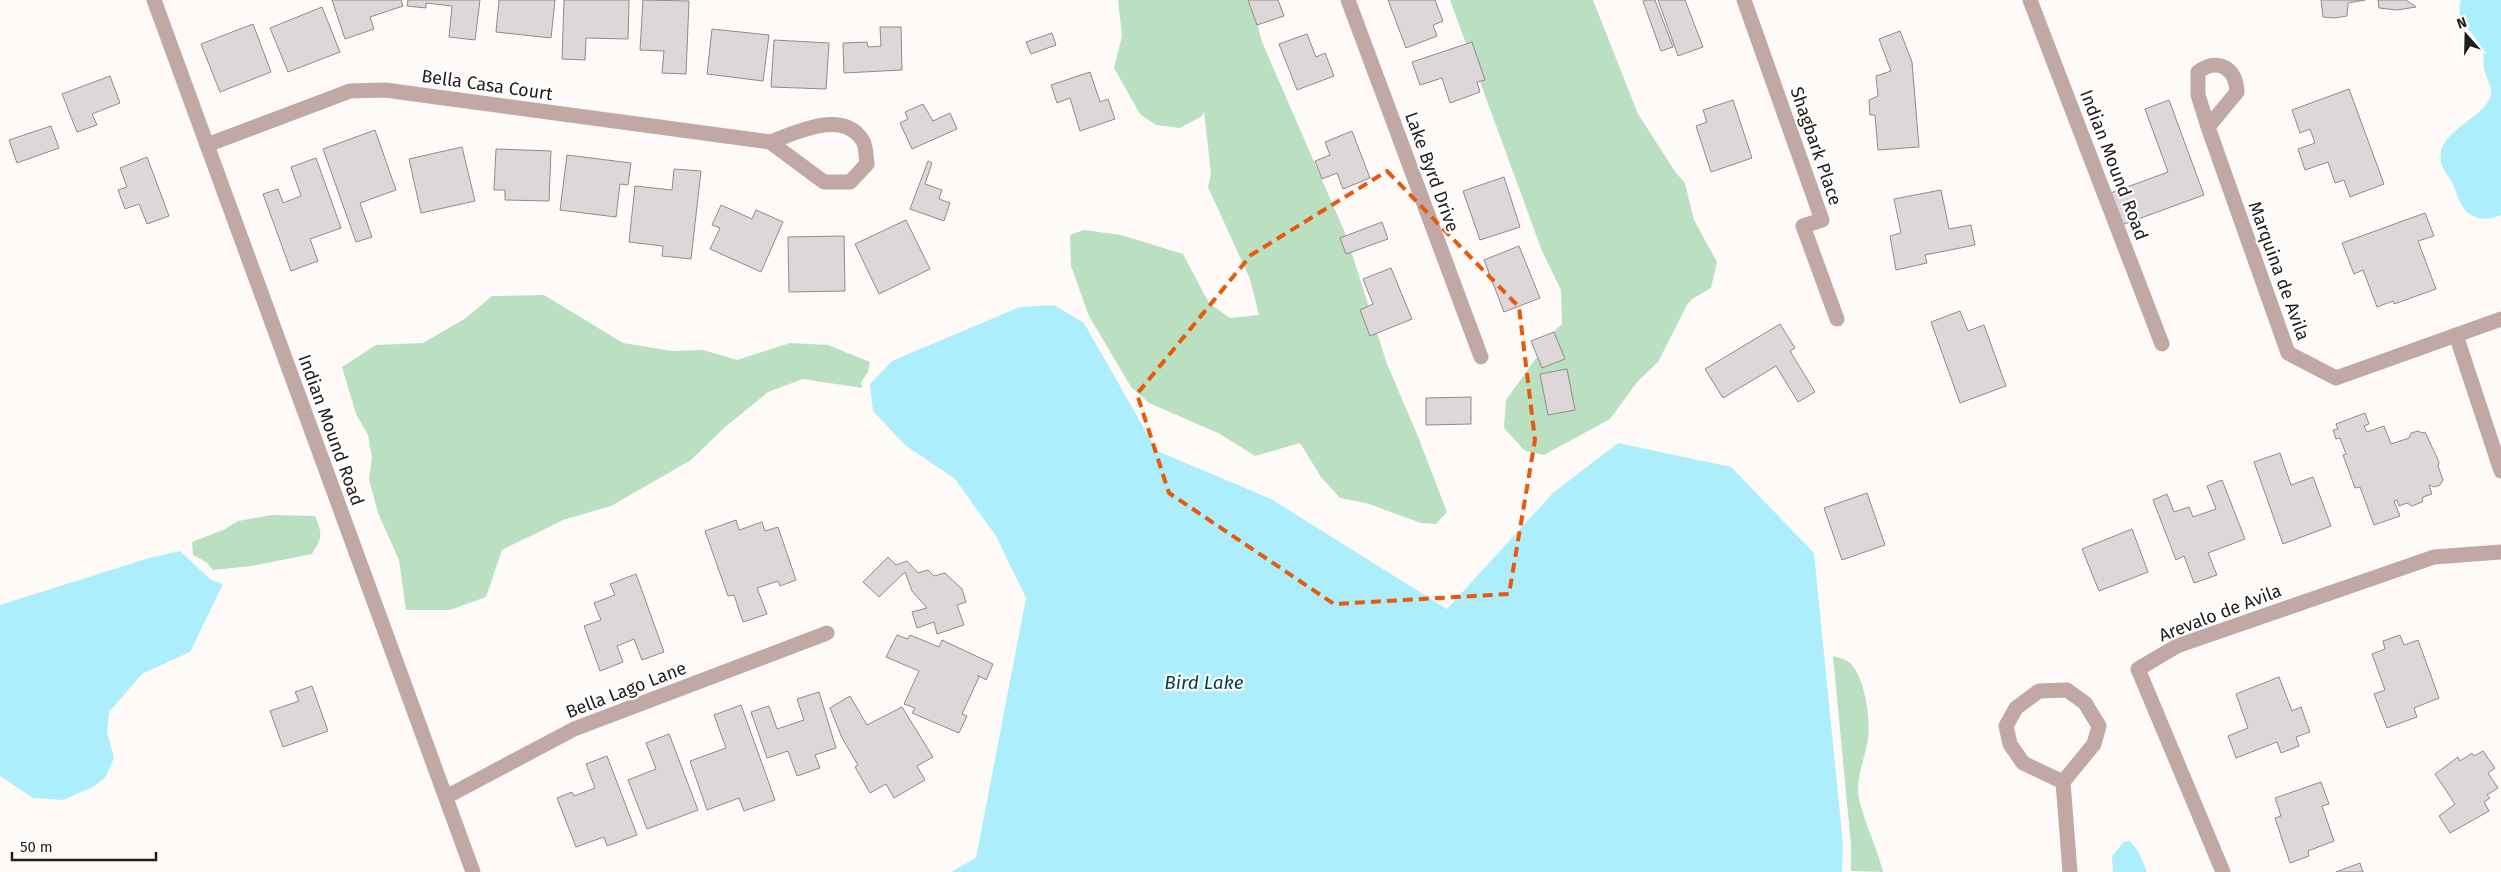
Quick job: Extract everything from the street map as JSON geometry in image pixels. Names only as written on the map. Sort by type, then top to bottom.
[{"type":"street","name":"Indian Mound Road","points":[[154,0],[473,872]]},
{"type":"street","name":"Lake Byrd Drive","points":[[1348,0],[1481,357]]},
{"type":"street","name":"Shagbark Place","points":[[1744,0],[1822,220],[1803,226],[1837,319]]},
{"type":"street","name":"Indian Mound Road","points":[[2030,0],[2162,344]]},
{"type":"street","name":"Bella Casa Court","points":[[207,145],[350,91],[385,90],[770,142],[813,126],[834,124],[850,127],[863,141],[867,164],[850,182],[824,182],[770,142]]},
{"type":"street","name":"Marquina de Avila","points":[[2208,127],[2288,354],[2336,378],[2501,319]]},
{"type":"street","points":[[2456,335],[2501,472]]},
{"type":"street","name":"Arevalo de Avila","points":[[2223,872],[2138,668],[2177,646],[2434,557],[2501,552]]},
{"type":"street","name":"Bella Lago Lane","points":[[446,797],[574,729],[827,633]]},
{"type":"street","points":[[2063,782],[2023,763],[2010,744],[2006,726],[2016,708],[2039,691],[2067,690],[2085,703],[2099,726],[2094,744],[2063,782],[2070,872]]},
{"type":"highlighted area","points":[[1387,171],[1519,307],[1535,440],[1509,594],[1334,604],[1169,493],[1137,394],[1251,255]]},
{"type":"green space","points":[[1118,0],[1251,0],[1262,42],[1346,235],[1387,364],[1417,434],[1447,512],[1436,524],[1421,523],[1366,503],[1340,498],[1321,477],[1300,443],[1255,456],[1220,434],[1149,403],[1131,387],[1089,316],[1071,266],[1070,235],[1084,230],[1121,235],[1183,254],[1209,303],[1230,318],[1259,315],[1250,279],[1208,187],[1211,174],[1204,111],[1202,116],[1180,128],[1156,125],[1140,114],[1114,68],[1122,36]]},
{"type":"green space","points":[[1450,0],[1593,0],[1638,114],[1676,173],[1685,183],[1694,220],[1717,262],[1711,288],[1692,299],[1687,305],[1658,362],[1638,381],[1610,419],[1544,455],[1525,451],[1504,428],[1506,400],[1536,358],[1552,348],[1553,332],[1562,324],[1561,290],[1542,251]]},
{"type":"green space","points":[[544,295],[623,343],[672,351],[703,350],[737,360],[790,343],[828,345],[870,362],[868,372],[861,382],[862,388],[803,379],[768,392],[724,428],[691,460],[611,506],[563,520],[502,550],[486,597],[450,610],[406,610],[399,560],[378,513],[369,479],[372,458],[368,435],[356,414],[342,367],[376,345],[423,343],[466,318],[492,296]]},
{"type":"green space","points":[[272,515],[315,516],[320,536],[312,554],[251,566],[213,570],[206,562],[193,555],[192,542],[223,530],[238,521]]},
{"type":"green space","points":[[1833,656],[1850,663],[1860,678],[1866,699],[1869,731],[1859,776],[1858,792],[1861,808],[1883,872],[1851,871],[1851,845]]},
{"type":"water","points":[[2461,0],[2501,0],[2501,215],[2487,219],[2474,217],[2463,208],[2443,168],[2441,155],[2444,144],[2452,134],[2483,109],[2489,100],[2491,90],[2485,71],[2482,48],[2465,25],[2460,14]]},
{"type":"water","name":"Bird Lake","points":[[1054,305],[1084,323],[1157,451],[1271,499],[1447,609],[1553,493],[1618,443],[1731,467],[1814,553],[1843,844],[1842,872],[951,872],[976,858],[1026,598],[996,536],[955,479],[905,445],[873,411],[870,384],[892,361],[1020,307]]},
{"type":"water","points":[[180,551],[211,580],[223,584],[190,652],[142,674],[109,712],[107,732],[114,758],[105,778],[93,787],[63,800],[33,798],[0,776],[0,605],[149,558]]},
{"type":"water","points":[[2130,841],[2138,851],[2147,872],[2113,872],[2112,856],[2124,842]]},
{"type":"building","points":[[332,0],[401,0],[403,6],[370,17],[374,29],[345,39]]},
{"type":"building","points":[[408,0],[480,0],[475,40],[449,37],[452,6],[426,3],[426,8],[407,6]]},
{"type":"building","points":[[499,0],[555,0],[551,38],[496,32]]},
{"type":"building","points":[[564,0],[629,0],[628,39],[586,38],[585,60],[562,59]]},
{"type":"building","points":[[643,0],[689,1],[686,74],[662,73],[664,51],[640,50]]},
{"type":"building","points":[[1248,0],[1278,0],[1284,16],[1257,25]]},
{"type":"building","points":[[1388,0],[1435,0],[1443,21],[1433,25],[1437,36],[1406,48]]},
{"type":"building","points":[[1655,0],[1673,47],[1661,51],[1643,1]]},
{"type":"building","points":[[1658,0],[1685,0],[1703,47],[1678,56]]},
{"type":"building","points":[[2321,0],[2365,0],[2348,3],[2347,16],[2335,18],[2323,17]]},
{"type":"building","points":[[2378,0],[2406,0],[2416,7],[2397,10],[2379,8]]},
{"type":"building","points":[[322,7],[340,52],[288,72],[270,28]]},
{"type":"building","points":[[253,24],[271,72],[220,92],[201,44]]},
{"type":"building","points":[[880,27],[901,27],[902,70],[844,73],[843,43],[867,42],[868,47],[881,46]]},
{"type":"building","points":[[712,29],[769,35],[763,81],[707,74]]},
{"type":"building","points":[[1900,31],[1912,62],[1919,147],[1878,150],[1875,115],[1870,115],[1869,100],[1878,96],[1876,76],[1891,71],[1879,39]]},
{"type":"building","points":[[1052,33],[1056,45],[1031,54],[1026,42]]},
{"type":"building","points":[[1307,34],[1316,57],[1325,53],[1334,76],[1297,90],[1279,44]]},
{"type":"building","points":[[774,40],[829,43],[826,89],[771,87]]},
{"type":"building","points":[[1472,42],[1485,80],[1477,82],[1480,92],[1450,103],[1442,78],[1420,85],[1412,62]]},
{"type":"building","points":[[1090,72],[1100,102],[1108,99],[1115,119],[1080,131],[1070,98],[1057,103],[1051,85]]},
{"type":"building","points":[[110,76],[120,103],[92,114],[97,125],[77,132],[62,94]]},
{"type":"building","points":[[2349,89],[2384,184],[2350,197],[2344,180],[2335,183],[2328,162],[2305,170],[2298,149],[2315,143],[2310,129],[2300,133],[2292,110]]},
{"type":"building","points":[[1733,100],[1752,158],[1711,172],[1696,126],[1707,122],[1703,110]]},
{"type":"building","points":[[2169,100],[2204,195],[2119,226],[2108,194],[2168,172],[2145,109]]},
{"type":"building","points":[[923,104],[933,121],[950,113],[957,129],[912,149],[900,123],[908,119],[905,112]]},
{"type":"building","points":[[51,126],[59,148],[17,163],[9,140]]},
{"type":"building","points":[[375,130],[396,190],[360,203],[372,237],[356,242],[323,149]]},
{"type":"building","points":[[1352,131],[1370,178],[1343,189],[1337,173],[1322,179],[1315,161],[1330,155],[1325,142]]},
{"type":"building","points":[[462,147],[475,201],[421,213],[409,159]]},
{"type":"building","points":[[496,149],[551,151],[549,201],[505,200],[505,190],[494,190]]},
{"type":"building","points":[[567,155],[631,163],[628,185],[620,184],[616,217],[560,210]]},
{"type":"building","points":[[147,157],[169,216],[147,224],[139,204],[125,209],[118,190],[127,187],[120,168]]},
{"type":"building","points":[[316,158],[341,228],[310,239],[318,261],[291,271],[263,194],[278,189],[283,203],[301,196],[291,167]]},
{"type":"building","points":[[928,161],[932,163],[925,184],[942,190],[939,199],[950,203],[944,221],[910,209]]},
{"type":"building","points":[[674,169],[701,171],[691,259],[662,256],[663,246],[629,242],[635,186],[672,190]]},
{"type":"building","points":[[1504,177],[1520,227],[1480,240],[1463,191]]},
{"type":"building","points":[[1941,190],[1949,229],[1971,225],[1975,245],[1925,255],[1927,263],[1896,270],[1890,236],[1901,233],[1894,199]]},
{"type":"building","points":[[721,205],[752,219],[756,210],[783,222],[761,272],[710,249],[720,228],[712,225]]},
{"type":"building","points":[[2425,213],[2434,236],[2418,241],[2436,289],[2394,304],[2393,301],[2377,307],[2363,270],[2354,274],[2342,243]]},
{"type":"building","points":[[906,220],[930,269],[879,294],[855,244]]},
{"type":"building","points":[[1382,222],[1388,239],[1346,254],[1340,238]]},
{"type":"building","points":[[844,236],[845,291],[789,292],[788,237]]},
{"type":"building","points":[[1519,246],[1540,298],[1504,312],[1484,260]]},
{"type":"building","points":[[1391,268],[1412,319],[1370,336],[1360,310],[1373,304],[1363,279]]},
{"type":"building","points":[[1960,311],[1968,331],[1984,325],[2006,386],[1960,403],[1931,322]]},
{"type":"building","points":[[1780,324],[1795,348],[1790,351],[1815,392],[1798,402],[1776,366],[1723,398],[1705,369]]},
{"type":"building","points":[[1554,332],[1565,359],[1542,368],[1531,341]]},
{"type":"building","points":[[1567,369],[1575,410],[1548,415],[1540,374]]},
{"type":"building","points":[[1471,397],[1471,424],[1426,425],[1426,398]]},
{"type":"building","points":[[2365,413],[2369,424],[2364,426],[2367,432],[2384,426],[2391,444],[2409,438],[2411,433],[2425,432],[2439,462],[2438,466],[2443,480],[2440,485],[2434,487],[2429,485],[2432,494],[2423,497],[2422,502],[2412,506],[2407,503],[2399,506],[2397,500],[2394,501],[2400,516],[2374,525],[2360,487],[2355,488],[2343,455],[2346,454],[2340,438],[2336,439],[2333,430],[2338,429],[2336,424]]},
{"type":"building","points":[[2280,453],[2291,485],[2313,477],[2331,526],[2283,544],[2254,462]]},
{"type":"building","points":[[2222,480],[2245,539],[2208,553],[2217,575],[2194,583],[2184,556],[2176,560],[2153,500],[2167,494],[2174,512],[2189,507],[2193,517],[2216,509],[2207,486]]},
{"type":"building","points":[[1867,493],[1885,545],[1842,560],[1824,508]]},
{"type":"building","points":[[736,520],[739,530],[762,522],[765,531],[778,527],[796,580],[780,586],[778,581],[757,588],[767,614],[743,622],[734,595],[728,596],[705,531]]},
{"type":"building","points":[[2132,529],[2148,572],[2099,591],[2082,549]]},
{"type":"building","points":[[888,557],[896,565],[907,561],[918,573],[928,570],[934,576],[945,573],[962,589],[966,602],[957,605],[964,625],[937,634],[934,622],[917,628],[912,612],[927,608],[912,591],[905,572],[879,597],[863,582]]},
{"type":"building","points":[[636,574],[664,652],[642,660],[634,639],[617,646],[623,662],[600,671],[584,626],[601,620],[594,603],[615,595],[610,584]]},
{"type":"building","points":[[897,635],[908,639],[910,635],[939,647],[942,640],[993,664],[986,680],[977,675],[979,677],[962,714],[967,716],[959,733],[912,713],[915,708],[904,704],[919,671],[886,657]]},
{"type":"building","points":[[2400,635],[2404,645],[2418,640],[2439,698],[2414,708],[2417,717],[2387,728],[2374,694],[2385,690],[2372,654],[2385,649],[2383,641]]},
{"type":"building","points":[[2279,677],[2292,711],[2301,707],[2310,732],[2296,737],[2299,746],[2281,753],[2277,742],[2236,758],[2228,736],[2248,728],[2236,694]]},
{"type":"building","points":[[312,686],[328,731],[283,747],[270,711],[299,701],[295,692]]},
{"type":"building","points":[[819,692],[836,748],[815,755],[820,768],[797,776],[788,751],[767,758],[751,712],[769,706],[777,729],[804,720],[797,699]]},
{"type":"building","points":[[850,696],[867,725],[902,707],[933,757],[917,766],[925,780],[894,798],[886,784],[870,793],[855,767],[858,765],[842,738],[830,708]]},
{"type":"building","points":[[741,705],[775,800],[744,811],[739,798],[707,810],[690,761],[726,748],[714,715]]},
{"type":"building","points":[[669,734],[698,810],[647,829],[628,780],[656,769],[646,743]]},
{"type":"building","points":[[2483,751],[2495,768],[2488,773],[2498,788],[2487,795],[2490,798],[2484,802],[2489,811],[2450,833],[2439,816],[2455,804],[2435,774],[2458,757],[2460,761],[2472,753],[2474,756]]},
{"type":"building","points":[[607,756],[637,835],[607,846],[604,837],[576,847],[557,798],[572,792],[574,796],[595,788],[586,764]]},
{"type":"building","points":[[2321,782],[2329,804],[2322,806],[2334,841],[2308,851],[2309,856],[2290,863],[2275,818],[2281,816],[2275,798]]},
{"type":"building","points":[[2360,863],[2363,872],[2336,872]]}]
